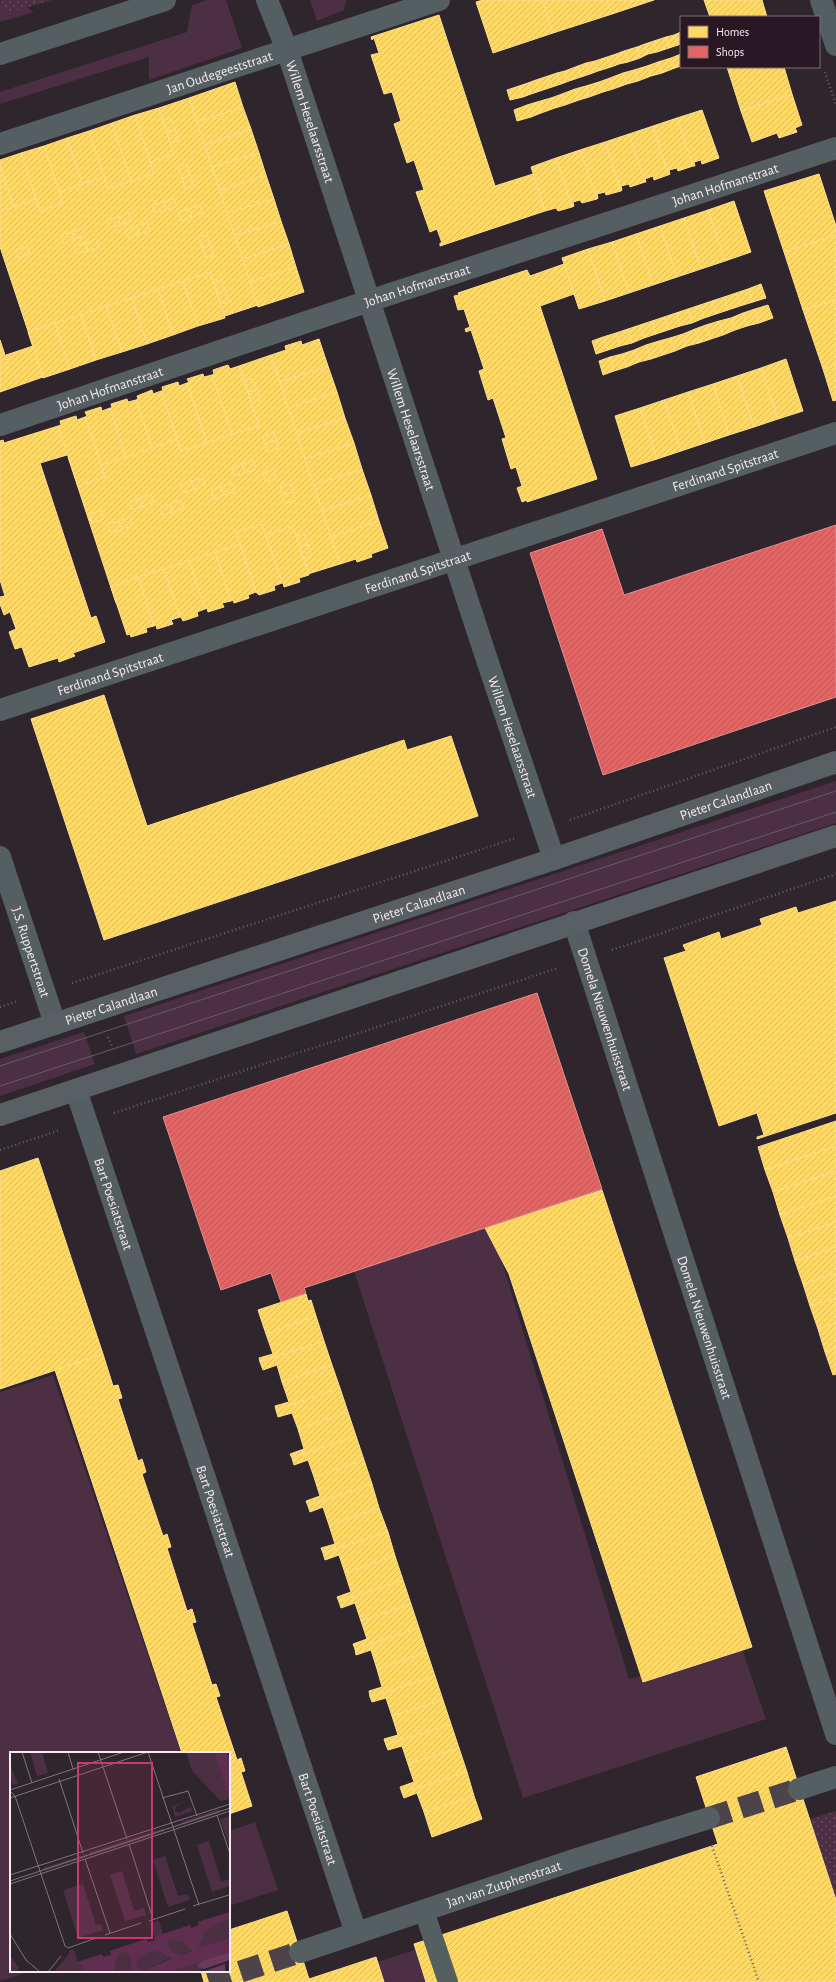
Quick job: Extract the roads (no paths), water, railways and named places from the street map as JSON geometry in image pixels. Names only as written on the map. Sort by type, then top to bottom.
[{"type":"street","points":[[0,54],[165,0]]},
{"type":"street","name":"Willem Heselaarsstraat","points":[[268,0],[287,50],[454,560],[545,828],[554,859]]},
{"type":"street","name":"Jan Oudegeeststraat","points":[[0,144],[439,0]]},
{"type":"street","points":[[822,0],[836,45]]},
{"type":"street","name":"Johan Hofmanstraat","points":[[0,425],[369,301],[836,148]]},
{"type":"street","name":"Ferdinand Spitstraat","points":[[0,710],[836,433]]},
{"type":"street","name":"Pieter Calandlaan","points":[[0,1042],[554,859],[836,762]]},
{"type":"street","points":[[0,1115],[574,922],[836,836]]},
{"type":"street","name":"J.S. Ruppertstraat","points":[[0,857],[55,1024]]},
{"type":"street","name":"Domela Nieuwenhuisstraat","points":[[574,922],[587,958],[836,1734]]},
{"type":"street","name":"Bart Poesiatstraat","points":[[76,1090],[356,1934]]},
{"type":"street","points":[[799,1789],[836,1777]]},
{"type":"street","name":"Jan van Zutphenstraat","points":[[300,1952],[576,1859],[710,1818]]},
{"type":"lane","points":[[424,1911],[448,1982]]},
{"type":"tunnel","points":[[709,1818],[799,1789]]},
{"type":"tunnel","points":[[209,1982],[300,1952]]},
{"type":"tram line","points":[[0,1066],[836,791]]},
{"type":"tram line","points":[[0,1086],[836,812]]}]
